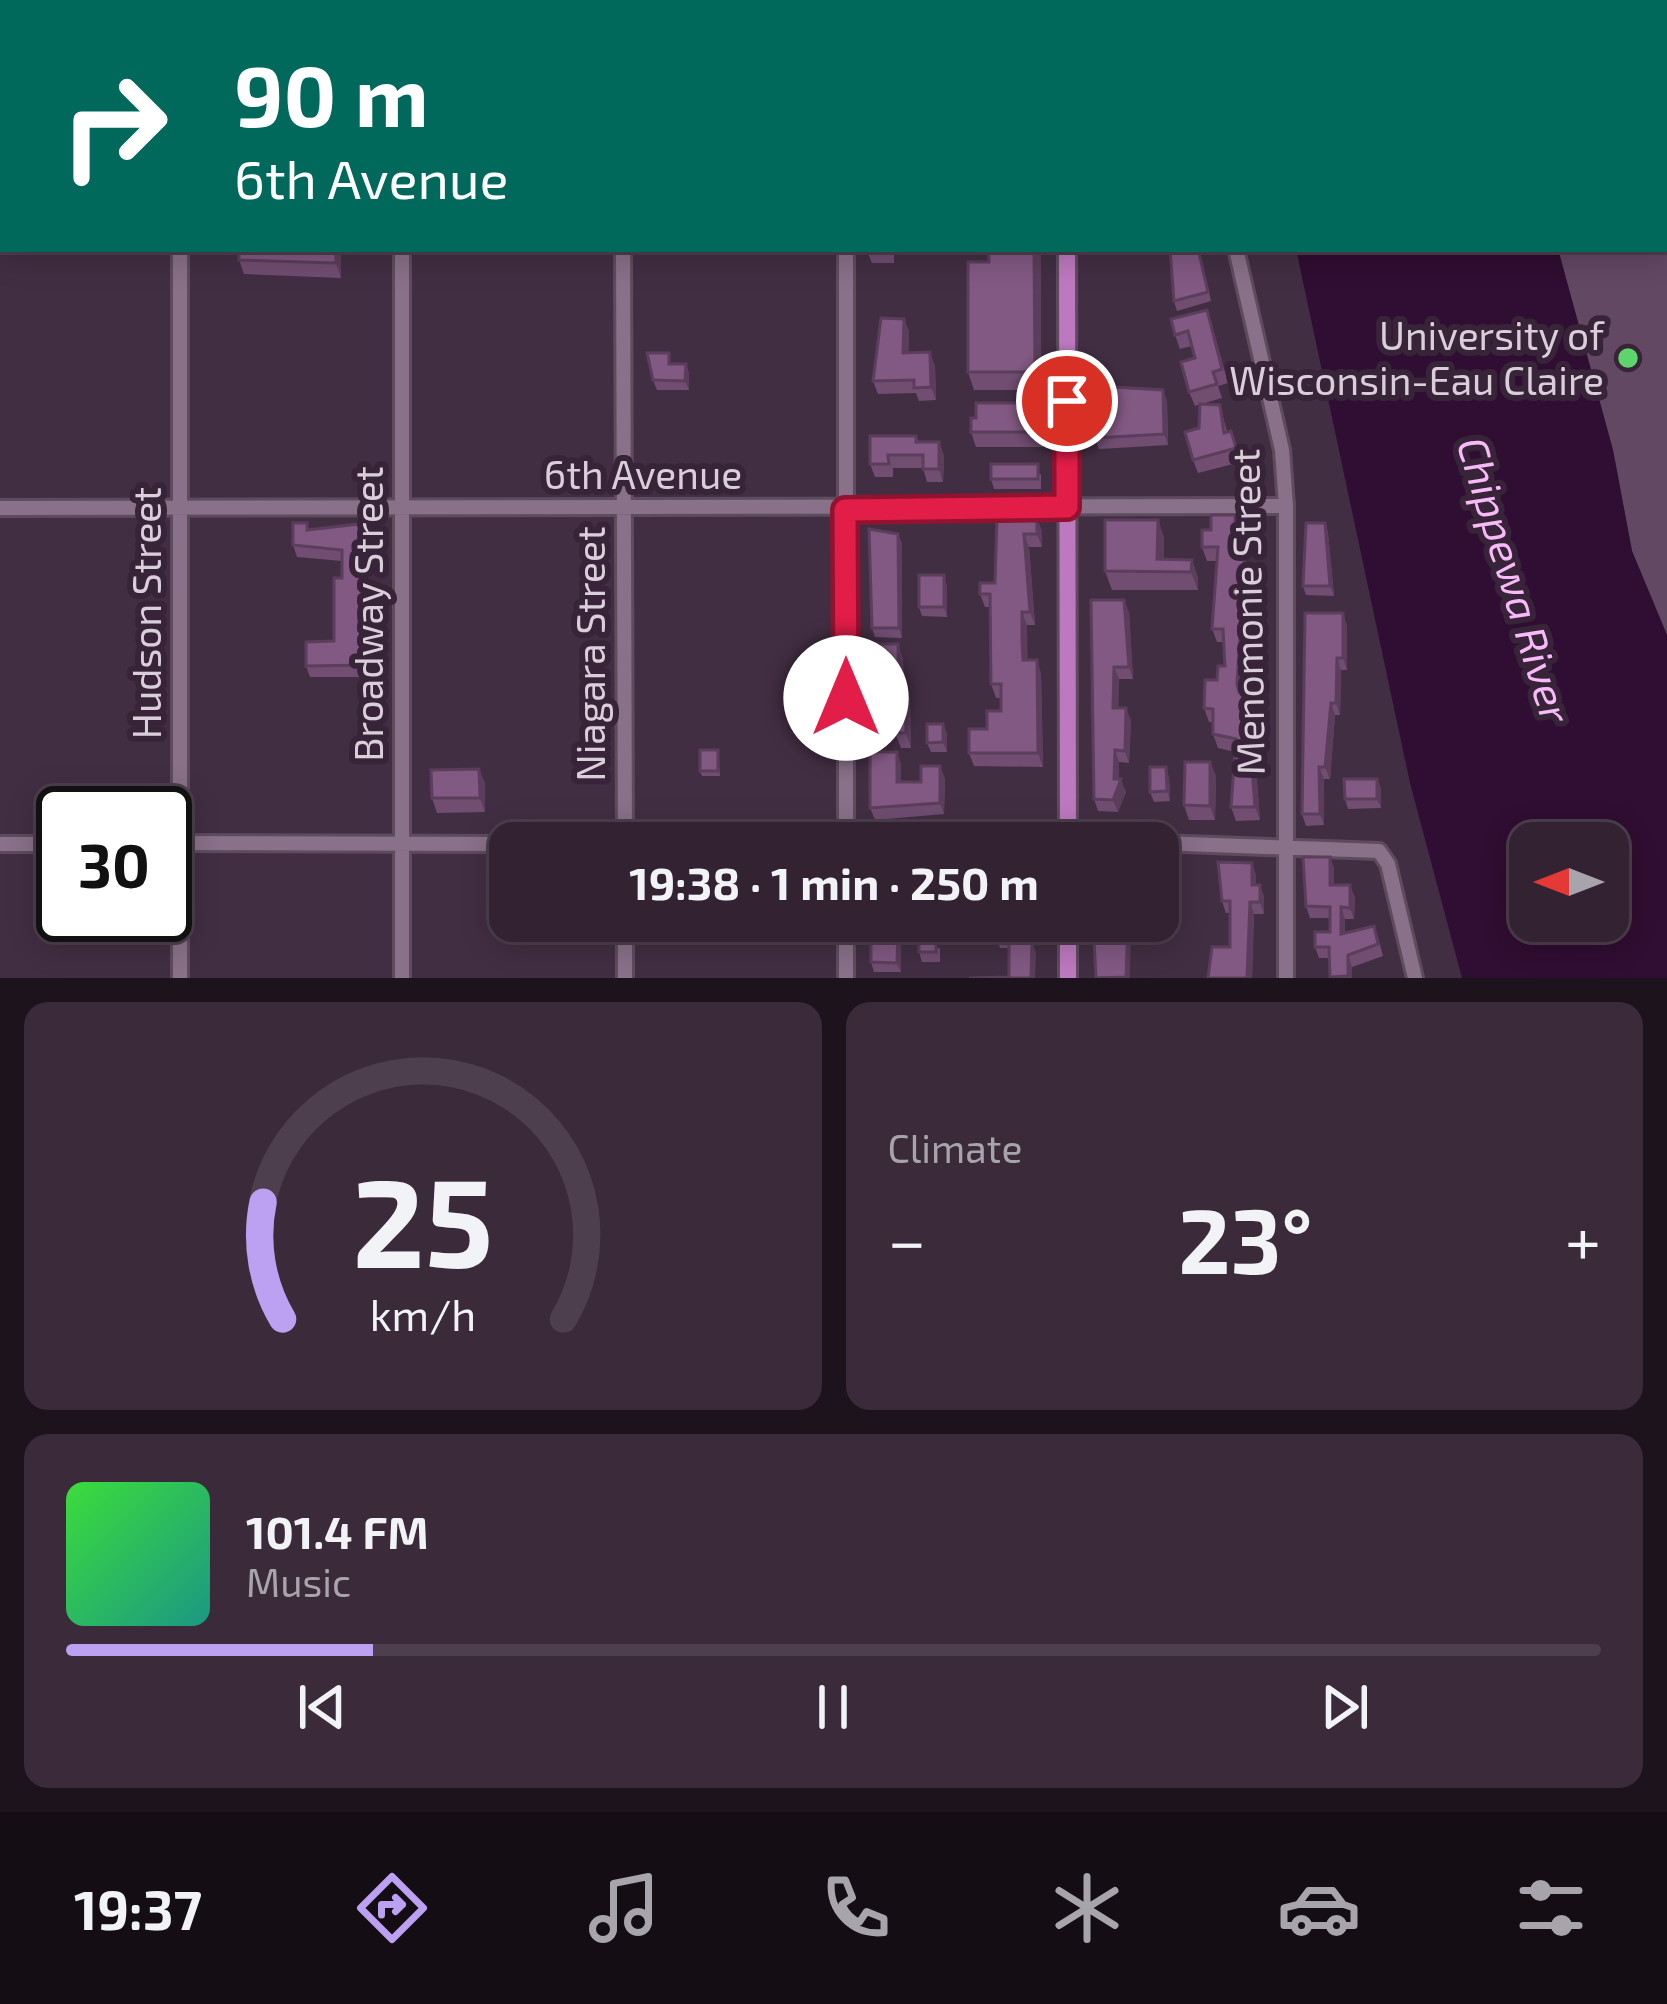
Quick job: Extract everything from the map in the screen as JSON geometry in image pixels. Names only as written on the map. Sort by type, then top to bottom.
[{"type":"main road","points":[[1067,252],[1068,822]]},
{"type":"main road","points":[[1068,942],[1068,978]]},
{"type":"street","name":"Hudson Street","points":[[173,786],[180,509],[179,252]]},
{"type":"street","name":"Broadway Street","points":[[402,252],[402,978]]},
{"type":"street","name":"Niagara Street","points":[[623,252],[625,822]]},
{"type":"street","points":[[846,252],[846,822]]},
{"type":"street","name":"Menomonie Street","points":[[1237,252],[1282,450],[1286,506],[1286,978]]},
{"type":"street","name":"6th Avenue","points":[[0,508],[1286,506]]},
{"type":"street","points":[[192,843],[489,844]]},
{"type":"street","points":[[0,844],[36,844]]},
{"type":"street","points":[[1179,844],[1379,851],[1388,864],[1415,978]]},
{"type":"street","name":"Hudson Street","points":[[178,942],[180,978]]},
{"type":"street","points":[[625,942],[625,978]]},
{"type":"street","points":[[846,942],[846,978]]},
{"type":"shaded area","name":"University of Wisconsin-Eau Claire","points":[[1559,252],[1667,252],[1667,635],[1632,551],[1613,450]]},
{"type":"water","name":"Chippewa River","points":[[1297,252],[1559,252],[1613,450],[1632,551],[1667,635],[1667,978],[1462,978],[1410,783]]},
{"type":"building","points":[[239,252],[336,252],[336,263],[239,260]]},
{"type":"building","points":[[989,252],[1034,252],[1035,372],[968,372],[968,262],[989,262]]},
{"type":"building","points":[[1170,252],[1199,252],[1208,292],[1174,301]]},
{"type":"building","points":[[1207,310],[1222,369],[1213,372],[1217,384],[1189,392],[1181,362],[1195,358],[1188,331],[1175,335],[1171,319]]},
{"type":"building","points":[[881,318],[904,319],[903,353],[930,352],[931,387],[914,388],[914,380],[873,381]]},
{"type":"building","points":[[647,353],[669,353],[669,364],[686,364],[685,381],[653,380]]},
{"type":"building","points":[[1095,386],[1163,390],[1164,434],[1095,438]]},
{"type":"building","points":[[976,403],[1038,403],[1038,432],[971,432]]},
{"type":"building","points":[[1200,404],[1220,405],[1224,433],[1231,431],[1236,448],[1193,460],[1185,432],[1199,428]]},
{"type":"building","points":[[870,436],[916,436],[916,442],[939,442],[939,469],[923,469],[923,455],[888,455],[889,464],[870,464]]},
{"type":"building","points":[[991,464],[1038,464],[1038,479],[991,479]]},
{"type":"building","points":[[1211,515],[1235,515],[1235,555],[1244,555],[1237,684],[1239,692],[1246,692],[1255,807],[1231,807],[1236,739],[1213,734],[1213,709],[1204,708],[1205,680],[1217,680],[1218,666],[1225,666],[1223,629],[1212,629],[1218,547],[1202,547],[1202,530],[1211,530]]},
{"type":"building","points":[[997,517],[1037,518],[1037,534],[1024,534],[1030,612],[1022,612],[1022,641],[1023,660],[1037,660],[1038,753],[969,753],[969,729],[987,729],[987,711],[1001,711],[1001,684],[991,684],[990,594],[980,594],[980,583],[995,583]]},
{"type":"building","points":[[1105,520],[1158,520],[1157,559],[1192,560],[1191,572],[1105,571]]},
{"type":"building","points":[[293,523],[307,523],[307,530],[359,524],[364,665],[306,666],[306,642],[334,641],[334,578],[342,578],[342,550],[293,545]]},
{"type":"building","points":[[1306,523],[1325,523],[1330,586],[1303,586]]},
{"type":"building","points":[[869,529],[898,534],[899,628],[872,628]]},
{"type":"building","points":[[919,575],[944,575],[944,607],[919,607]]},
{"type":"building","points":[[1091,600],[1124,600],[1129,667],[1114,667],[1113,708],[1126,708],[1125,751],[1115,750],[1114,779],[1121,779],[1113,800],[1094,799]]},
{"type":"building","points":[[1305,613],[1343,613],[1336,703],[1331,703],[1325,767],[1319,767],[1320,814],[1302,814]]},
{"type":"building","points":[[865,644],[898,644],[906,733],[895,733],[895,708],[874,708]]},
{"type":"building","points":[[927,724],[943,724],[943,742],[927,743]]},
{"type":"building","points":[[700,750],[718,750],[718,771],[700,771]]},
{"type":"building","points":[[870,752],[897,752],[897,782],[921,782],[921,766],[940,766],[940,803],[870,808]]},
{"type":"building","points":[[1185,762],[1210,762],[1210,806],[1184,805]]},
{"type":"building","points":[[1150,767],[1166,767],[1167,791],[1150,792]]},
{"type":"building","points":[[479,769],[480,798],[432,798],[431,770]]},
{"type":"building","points":[[1344,779],[1377,779],[1377,799],[1345,799]]},
{"type":"building","points":[[1303,857],[1330,857],[1330,885],[1350,885],[1350,908],[1341,907],[1341,934],[1374,926],[1378,944],[1348,955],[1348,976],[1330,977],[1329,947],[1315,947],[1315,932],[1330,932],[1330,907],[1306,906]]},
{"type":"building","points":[[1218,862],[1252,863],[1252,885],[1260,885],[1260,902],[1250,902],[1247,978],[1208,978],[1212,947],[1230,947],[1230,901],[1222,901]]},
{"type":"building","points":[[871,942],[898,942],[897,963],[871,962]]},
{"type":"building","points":[[919,942],[936,942],[936,952],[919,952]]},
{"type":"building","points":[[1009,942],[1032,942],[1031,978],[969,978],[1009,977]]},
{"type":"building","points":[[1094,942],[1127,942],[1126,977],[1096,978]]},
{"type":"place","name":"University of Wisconsin-Eau Claire","points":[[1628,358]]},
{"type":"route","points":[[846,698],[845,510],[1067,507],[1067,401]]}]
